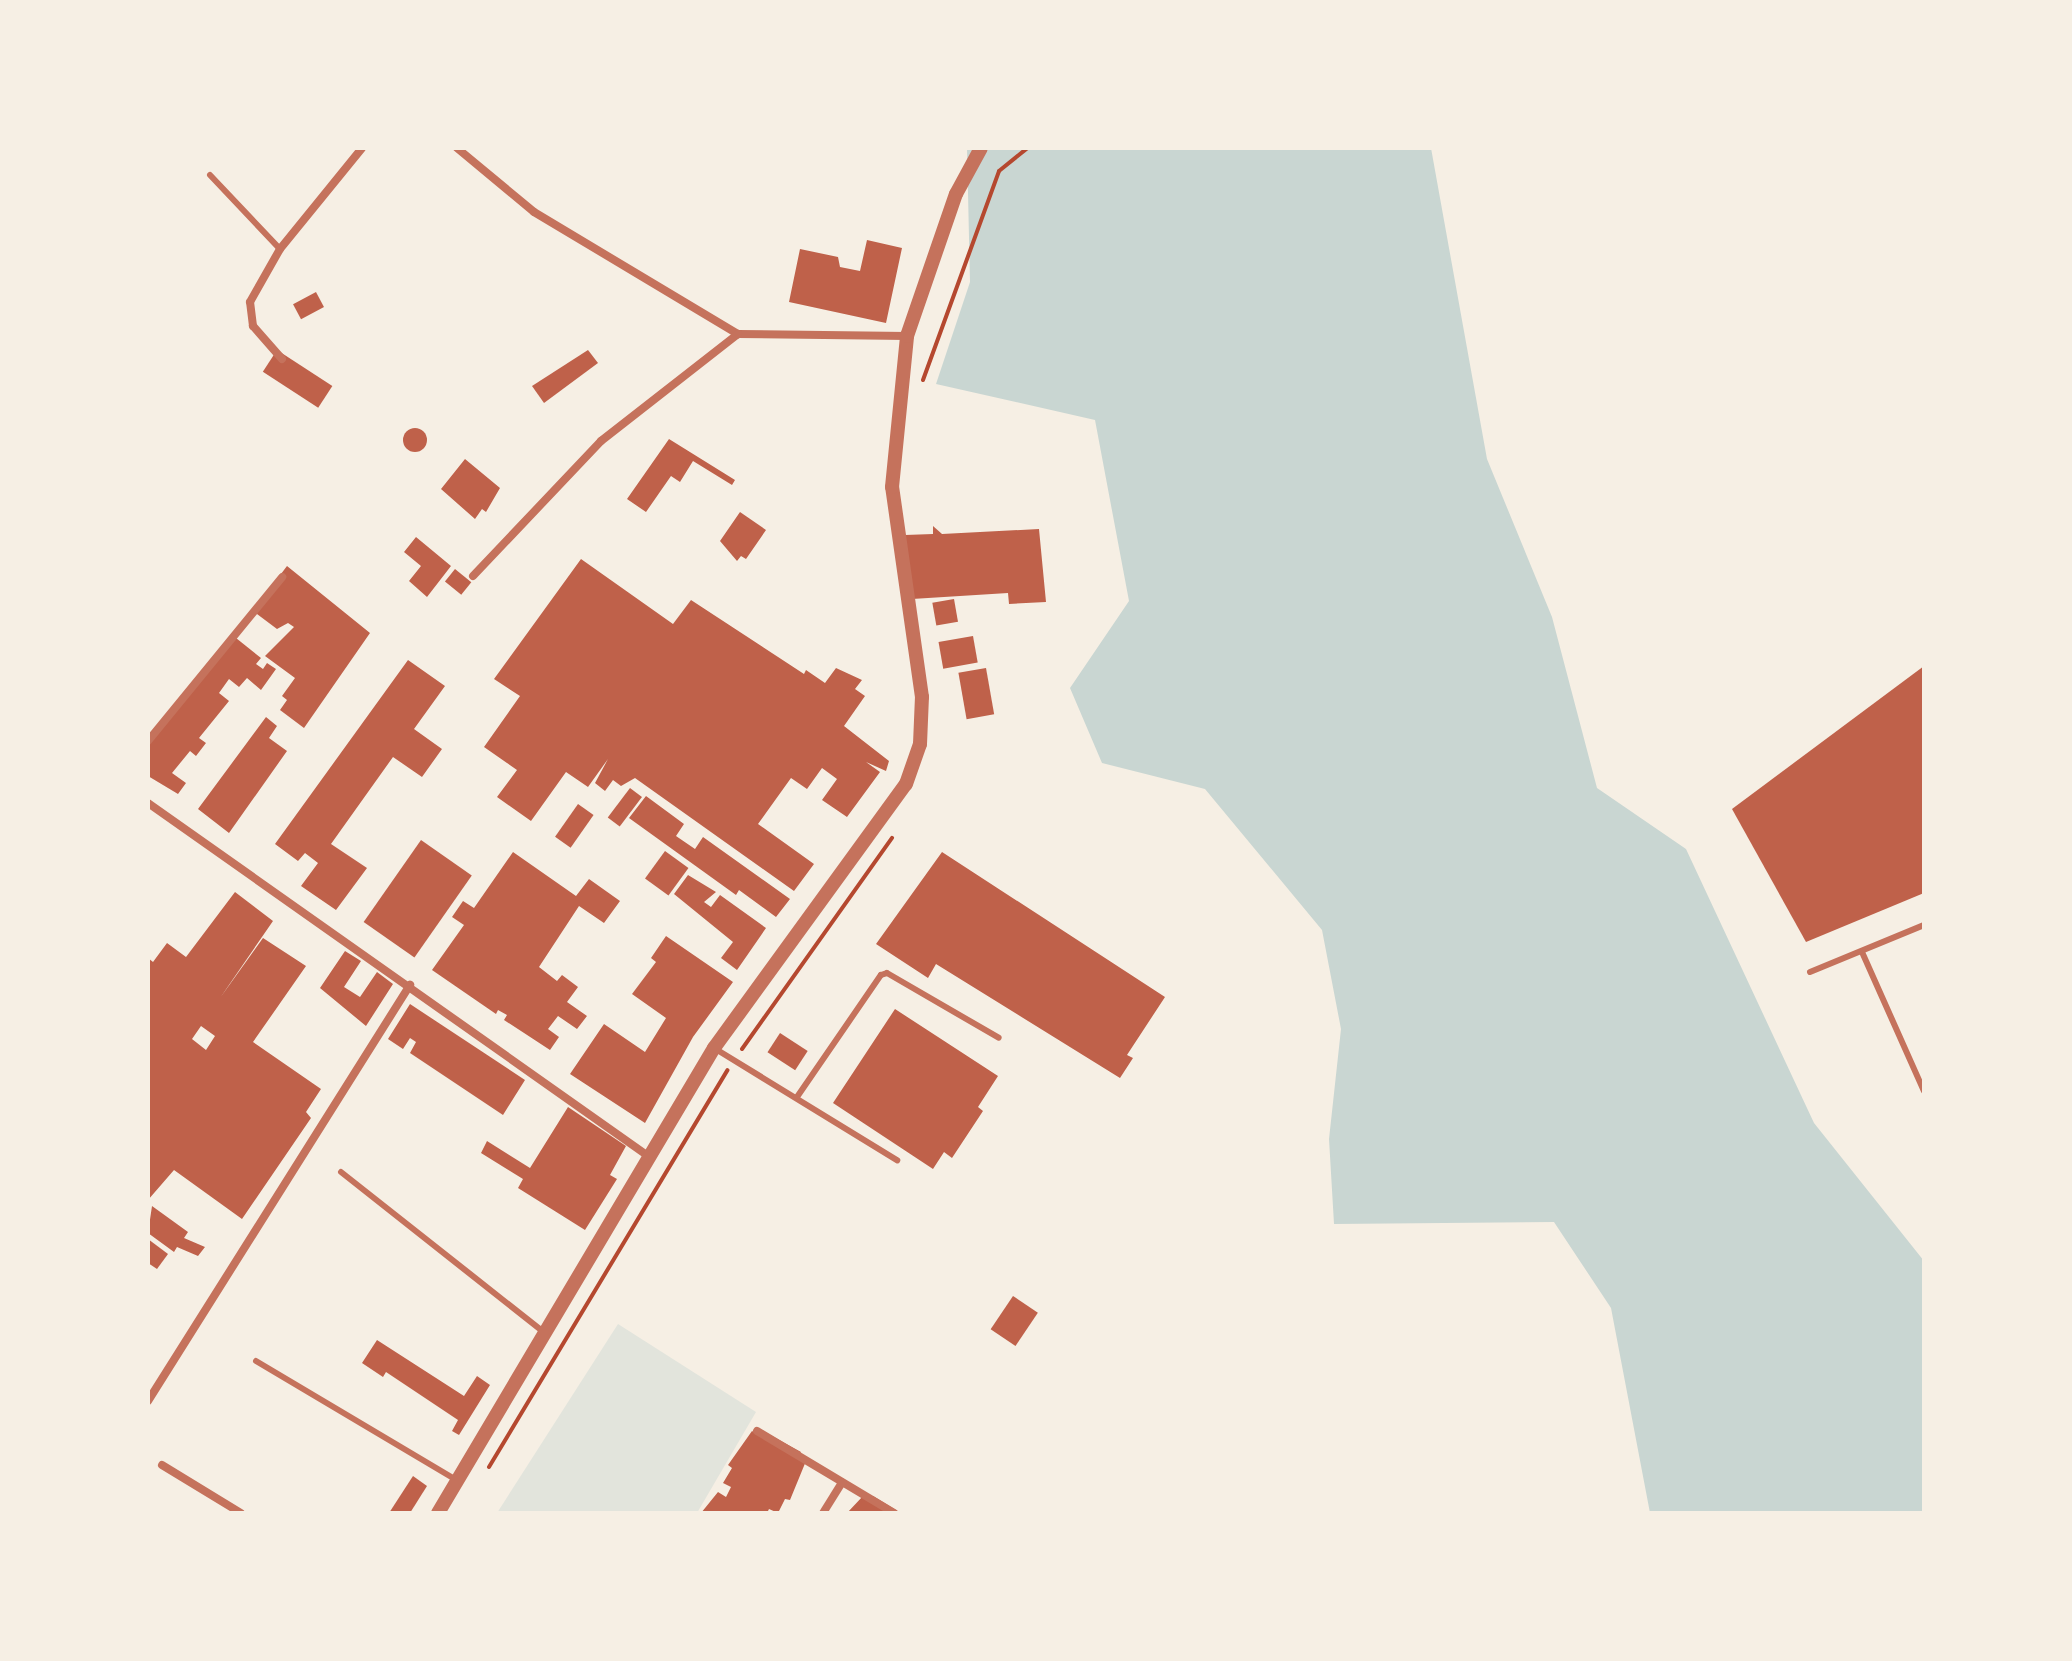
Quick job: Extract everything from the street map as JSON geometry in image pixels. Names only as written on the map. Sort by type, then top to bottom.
[{"type":"street","points":[[282,359],[253,326],[249,313],[280,249],[362,148]]},
{"type":"street","points":[[457,148],[534,212],[738,334],[907,336]]},
{"type":"street","points":[[438,1513],[652,1159],[714,1048],[885,819],[906,784],[920,744],[922,697],[892,487],[907,336],[956,194],[981,148]]},
{"type":"street","points":[[473,576],[601,441],[738,334]]},
{"type":"street","points":[[148,741],[282,577]]},
{"type":"street","points":[[148,803],[410,985],[652,1159]]},
{"type":"street","points":[[148,1401],[410,985]]},
{"type":"street","points":[[757,1431],[894,1513]]},
{"type":"street","points":[[162,1465],[241,1513]]},
{"type":"street","points":[[823,1513],[842,1482]]},
{"type":"lane","points":[[210,175],[280,249]]},
{"type":"lane","points":[[1810,972],[1924,925]]},
{"type":"lane","points":[[1862,952],[1924,1091]]},
{"type":"lane","points":[[797,1097],[881,975],[887,973],[999,1038]]},
{"type":"lane","points":[[714,1048],[897,1160]]},
{"type":"lane","points":[[341,1172],[548,1334]]},
{"type":"lane","points":[[256,1361],[458,1481]]},
{"type":"path","points":[[922,382],[999,171],[1027,148]]},
{"type":"path","points":[[486,1472],[735,1059],[895,833]]},
{"type":"shaded area","points":[[967,148],[1431,148],[1487,459],[1552,617],[1597,788],[1686,849],[1814,1123],[1924,1261],[1924,1513],[1650,1513],[1611,1308],[1554,1222],[1334,1224],[1329,1139],[1341,1029],[1322,930],[1205,789],[1102,763],[1070,688],[1129,601],[1095,420],[936,384],[970,282]]},
{"type":"shaded area","points":[[618,1324],[756,1412],[697,1513],[497,1513]]},
{"type":"building","points":[[867,240],[902,248],[886,323],[789,302],[800,249],[838,257],[840,267],[860,271]]},
{"type":"building","points":[[316,292],[324,307],[301,319],[293,304]]},
{"type":"building","points":[[277,350],[332,386],[318,408],[263,372]]},
{"type":"building","points":[[588,350],[598,363],[544,403],[532,386]]},
{"type":"building","points":[[415,428],[424,431],[427,440],[424,449],[415,452],[406,449],[403,440],[406,431]]},
{"type":"building","points":[[669,439],[735,480],[732,485],[693,461],[680,482],[671,476],[646,512],[627,499]]},
{"type":"building","points":[[465,459],[500,488],[486,512],[482,509],[475,519],[441,489]]},
{"type":"building","points":[[740,512],[766,530],[746,559],[741,556],[737,561],[720,541]]},
{"type":"building","points":[[933,526],[942,534],[1039,529],[1046,602],[1009,604],[1008,593],[912,599],[905,535],[933,534]]},
{"type":"building","points":[[416,537],[451,566],[427,597],[409,581],[421,566],[404,552]]},
{"type":"building","points":[[581,559],[673,624],[691,600],[804,674],[806,670],[825,683],[836,668],[862,680],[855,689],[865,696],[844,726],[889,761],[886,771],[866,762],[880,772],[847,817],[822,800],[837,779],[822,768],[807,789],[791,778],[758,824],[814,864],[794,891],[635,778],[621,786],[613,780],[605,791],[595,783],[608,759],[588,787],[566,772],[531,821],[497,797],[517,770],[484,747],[520,696],[494,679]]},
{"type":"building","points":[[287,566],[370,633],[304,728],[280,710],[287,700],[282,696],[295,678],[265,656],[294,627],[288,623],[277,629],[253,611]]},
{"type":"building","points":[[455,569],[471,582],[461,595],[445,581]]},
{"type":"building","points":[[954,599],[958,622],[936,625],[932,603]]},
{"type":"building","points":[[973,636],[978,663],[943,669],[939,642]]},
{"type":"building","points":[[236,638],[261,658],[256,664],[263,669],[267,663],[276,669],[261,690],[247,678],[239,687],[229,679],[219,693],[229,701],[199,738],[206,743],[196,756],[190,751],[172,773],[186,783],[178,794],[148,776],[148,743]]},
{"type":"building","points":[[408,660],[445,686],[414,729],[442,749],[422,777],[393,757],[331,844],[367,868],[336,910],[301,886],[318,863],[305,853],[298,861],[275,844]]},
{"type":"building","points":[[1924,666],[1924,893],[1806,942],[1732,809]]},
{"type":"building","points":[[986,668],[994,714],[967,719],[958,673]]},
{"type":"building","points":[[266,717],[277,726],[269,738],[287,751],[229,833],[198,809]]},
{"type":"building","points":[[630,788],[642,797],[620,827],[608,818]]},
{"type":"building","points":[[646,796],[684,824],[676,836],[695,849],[703,837],[790,899],[776,917],[739,890],[736,895],[629,818]]},
{"type":"building","points":[[578,804],[594,815],[571,848],[555,837]]},
{"type":"building","points":[[421,840],[472,876],[414,957],[364,922]]},
{"type":"building","points":[[665,851],[688,868],[668,896],[645,879]]},
{"type":"building","points":[[513,852],[576,896],[589,879],[620,901],[604,923],[579,906],[539,967],[557,981],[562,975],[578,987],[567,1002],[587,1016],[577,1029],[558,1016],[548,1029],[559,1037],[550,1050],[504,1020],[507,1015],[498,1010],[496,1014],[432,970],[464,925],[452,917],[463,901],[474,908]]},
{"type":"building","points":[[942,852],[1165,997],[1127,1055],[1133,1058],[1120,1078],[936,964],[928,978],[876,944]]},
{"type":"building","points":[[688,875],[716,892],[704,902],[711,907],[720,895],[766,928],[737,970],[721,958],[733,942],[674,894]]},
{"type":"building","points":[[235,892],[273,921],[220,998],[263,938],[306,966],[253,1042],[321,1089],[306,1112],[311,1118],[242,1219],[174,1170],[148,1200],[148,958],[153,962],[167,943],[186,957]],"holes":[[[201,1026],[215,1036],[206,1050],[192,1039]]]},
{"type":"building","points":[[666,936],[733,982],[693,1037],[645,1123],[570,1074],[604,1024],[645,1052],[666,1018],[632,994],[656,962],[651,958]]},
{"type":"building","points":[[345,951],[361,961],[344,987],[360,997],[377,972],[393,984],[366,1026],[320,988]]},
{"type":"building","points":[[410,1004],[525,1080],[503,1115],[410,1053],[416,1042],[410,1038],[403,1049],[388,1039]]},
{"type":"building","points":[[895,1009],[998,1076],[978,1107],[983,1111],[952,1158],[944,1152],[933,1169],[833,1103]]},
{"type":"building","points":[[780,1033],[808,1051],[795,1070],[767,1052]]},
{"type":"building","points":[[568,1107],[626,1146],[610,1175],[617,1179],[585,1230],[518,1188],[523,1179],[481,1153],[487,1141],[530,1168]]},
{"type":"building","points":[[152,1206],[188,1232],[184,1238],[205,1247],[198,1256],[177,1247],[174,1252],[148,1233]]},
{"type":"building","points":[[148,1239],[168,1254],[157,1269],[148,1263]]},
{"type":"building","points":[[1013,1296],[1038,1313],[1016,1346],[991,1329]]},
{"type":"building","points":[[377,1340],[464,1396],[477,1376],[490,1385],[459,1435],[452,1431],[458,1420],[386,1372],[383,1377],[362,1363]]},
{"type":"building","points":[[752,1431],[760,1436],[763,1431],[801,1452],[798,1457],[806,1461],[790,1500],[785,1499],[778,1513],[769,1509],[767,1513],[701,1513],[718,1492],[726,1497],[731,1487],[723,1483],[732,1468],[728,1465]]},
{"type":"building","points":[[413,1476],[427,1486],[410,1513],[389,1513]]},
{"type":"building","points":[[863,1496],[870,1500],[873,1496],[901,1513],[847,1513]]}]
